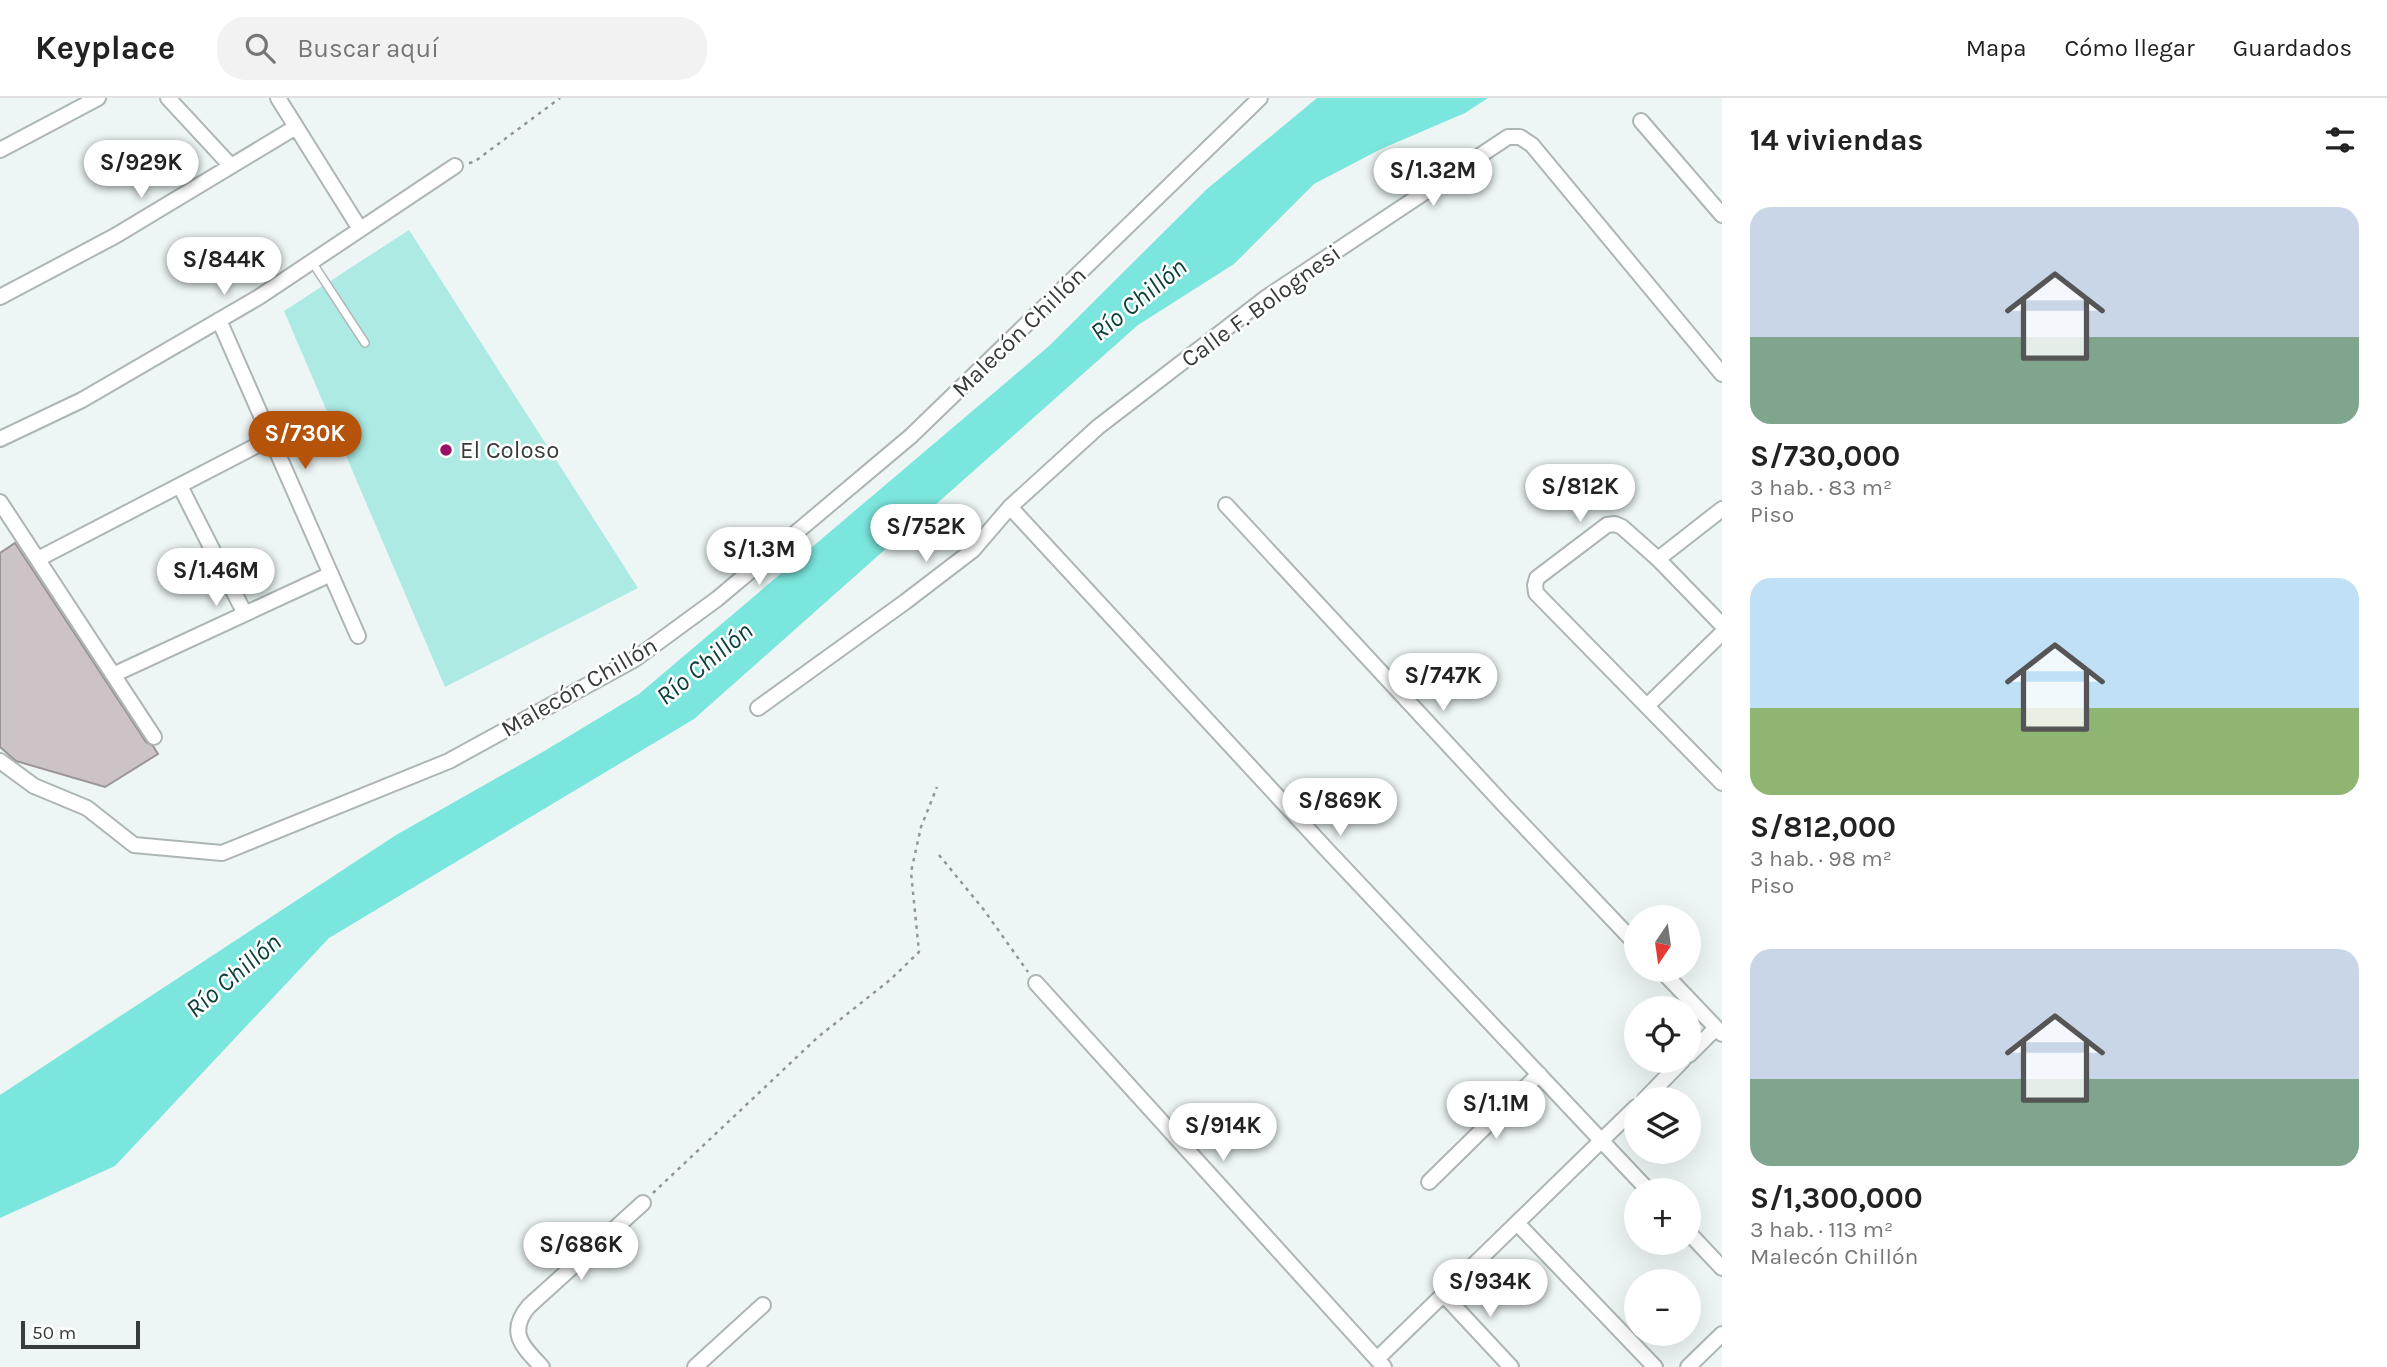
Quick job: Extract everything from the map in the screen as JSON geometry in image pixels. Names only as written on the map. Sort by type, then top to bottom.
[{"type":"street","points":[[0,150],[98,98]]},
{"type":"street","points":[[168,98],[231,166]]},
{"type":"street","points":[[278,98],[360,229]]},
{"type":"street","name":"Malecón Chillón","points":[[0,761],[34,786],[87,808],[134,845],[222,853],[449,761],[635,659],[717,599],[911,436],[1260,98]]},
{"type":"street","points":[[1641,121],[1722,215]]},
{"type":"street","points":[[0,297],[115,236],[296,127]]},
{"type":"street","name":"Calle F. Bolognesi","points":[[1010,507],[1098,427],[1267,297],[1508,137],[1520,138],[1532,145],[1722,374]]},
{"type":"street","points":[[0,439],[82,400],[259,297],[455,166]]},
{"type":"street","points":[[219,320],[358,636]]},
{"type":"street","points":[[38,559],[271,438]]},
{"type":"street","points":[[180,486],[245,614]]},
{"type":"street","points":[[0,502],[154,737]]},
{"type":"street","points":[[1226,505],[1624,931]]},
{"type":"street","points":[[758,708],[973,550],[1010,507],[1637,1178]]},
{"type":"street","points":[[1658,559],[1722,509]]},
{"type":"street","points":[[1721,778],[1536,593],[1535,585],[1537,578],[1607,525],[1615,524],[1658,559],[1722,625]]},
{"type":"street","points":[[115,674],[331,575]]},
{"type":"street","points":[[1647,706],[1722,633]]},
{"type":"street","points":[[1672,982],[1719,1031],[1701,1045]]},
{"type":"street","points":[[1036,983],[1380,1363],[1443,1294],[1624,1119]]},
{"type":"street","points":[[1656,1087],[1670,1073]]},
{"type":"street","points":[[1429,1182],[1539,1074]]},
{"type":"street","points":[[542,1367],[524,1347],[516,1329],[520,1317],[643,1203]]},
{"type":"street","points":[[1517,1223],[1655,1367]]},
{"type":"street","points":[[1701,1246],[1722,1268]]},
{"type":"street","points":[[1443,1294],[1511,1367]]},
{"type":"street","points":[[695,1367],[763,1306]]},
{"type":"street","points":[[1688,1367],[1722,1334]]},
{"type":"lane","points":[[312,262],[365,344]]},
{"type":"path","points":[[455,166],[474,162],[560,98]]},
{"type":"path","points":[[643,1203],[818,1037],[890,980],[919,952],[911,872],[921,827],[937,787]]},
{"type":"path","points":[[939,855],[1036,983]]},
{"type":"shaded area","name":"El Coloso","points":[[409,230],[638,588],[445,687],[284,311]]},
{"type":"water","name":"Río Chillón","points":[[1317,98],[1488,98],[1465,113],[1381,149],[1314,184],[1234,264],[1138,325],[694,719],[329,938],[115,1166],[0,1218],[0,1095],[396,835],[639,694],[1049,346],[1207,189]]},
{"type":"building","points":[[15,543],[146,742],[153,746],[158,754],[105,787],[16,761],[0,747],[0,553]]},
{"type":"place","name":"El Coloso","points":[[446,450]]}]
